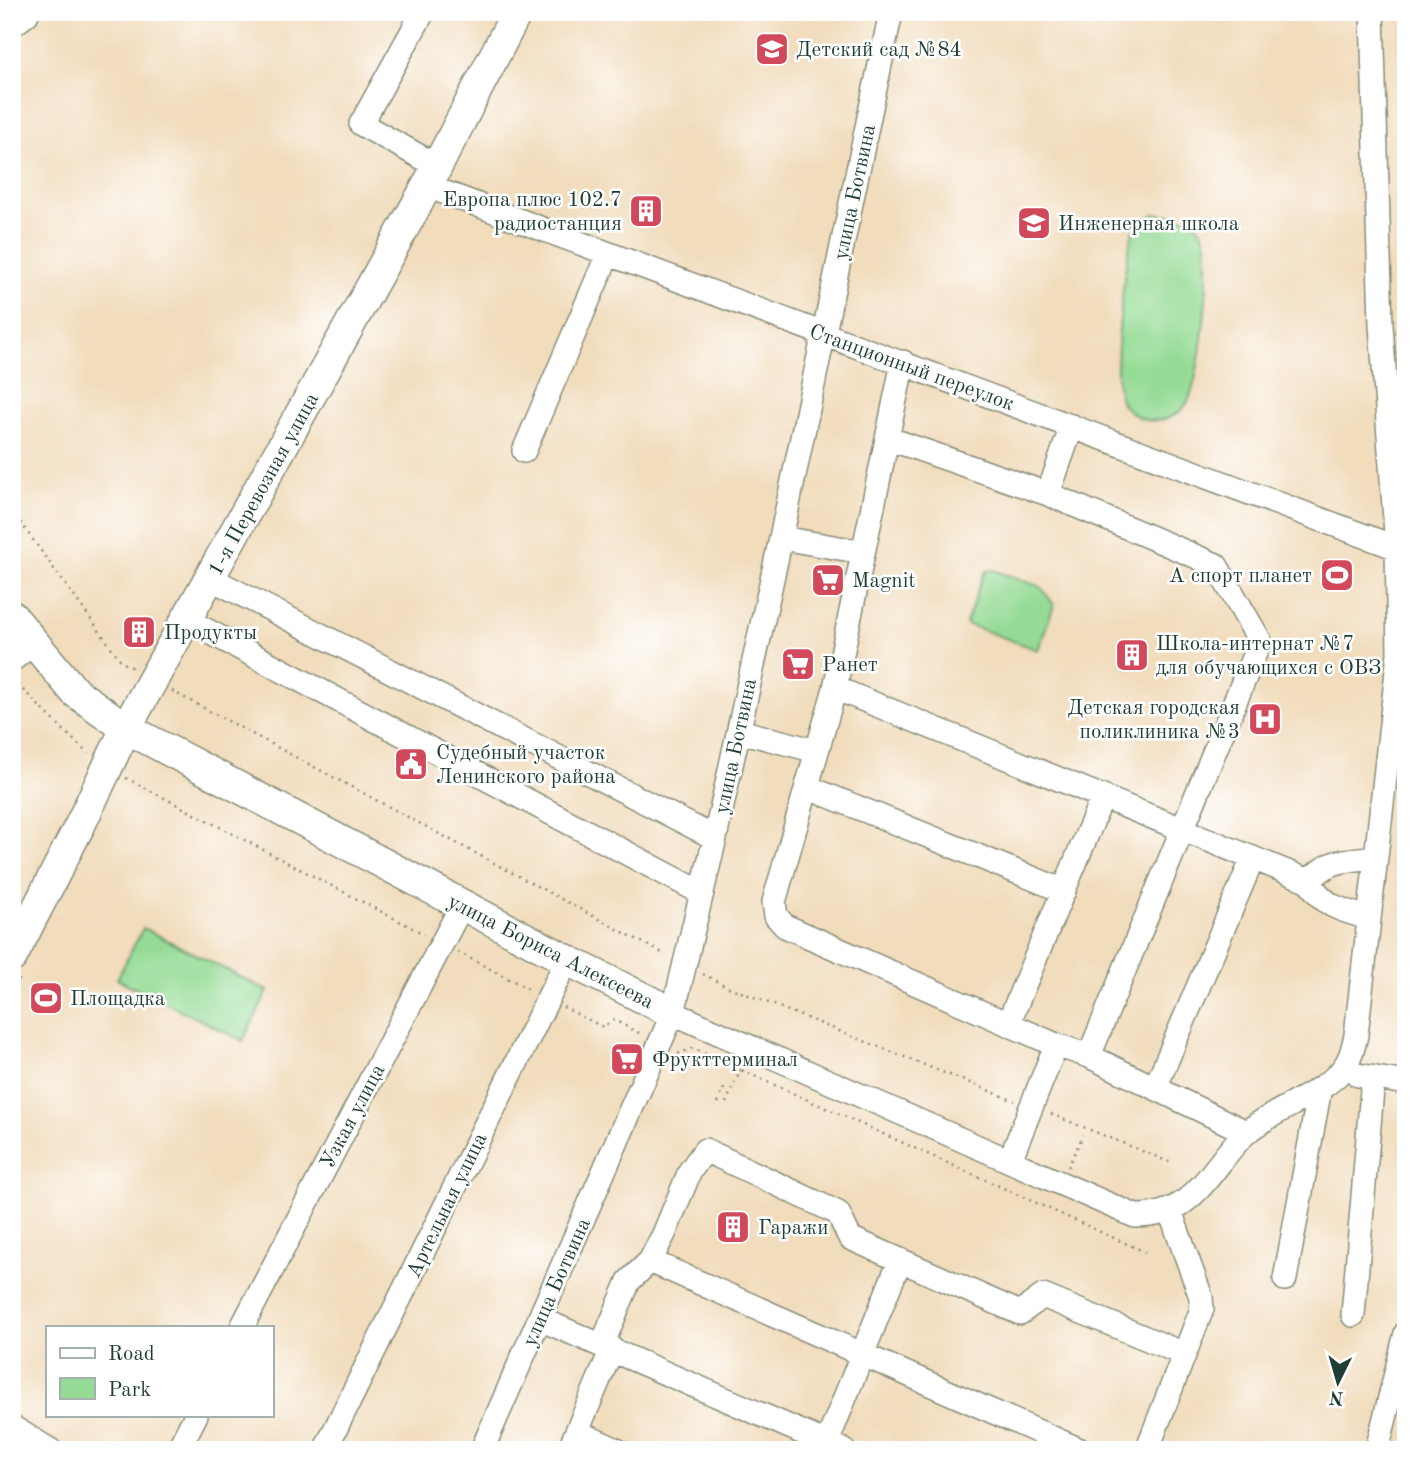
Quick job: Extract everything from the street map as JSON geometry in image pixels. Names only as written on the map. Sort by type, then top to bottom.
[{"type":"main road","points":[[12,21],[24,12]]},
{"type":"main road","name":"1-я Перевозная улица","points":[[12,957],[126,728],[432,176],[517,12]]},
{"type":"main road","name":"улица Бориса Алексеева","points":[[12,616],[24,651],[126,728],[673,1013]]},
{"type":"street","name":"Станционный переулок","points":[[423,12],[361,124],[432,176],[608,254],[1397,548]]},
{"type":"street","name":"улица Ботвина","points":[[482,1450],[673,1013],[715,838],[781,538],[891,12]]},
{"type":"street","points":[[1147,1450],[1202,1309],[1201,1297],[1170,1211],[1198,1188],[1246,1132],[1320,1088],[1341,1071],[1350,1057],[1356,1035],[1376,858],[1400,702],[1397,548],[1381,326],[1372,12]]},
{"type":"street","points":[[524,451],[608,254]]},
{"type":"street","points":[[903,362],[835,688],[774,902],[776,916],[785,926],[1056,1045],[1089,1056],[1246,1132]]},
{"type":"street","points":[[1048,494],[1072,426]]},
{"type":"street","points":[[887,438],[1048,494],[1216,565],[1260,641],[1089,1056]]},
{"type":"street","points":[[781,538],[863,552]]},
{"type":"street","points":[[210,578],[715,838]]},
{"type":"street","points":[[187,620],[702,893]]},
{"type":"street","points":[[835,688],[1309,881],[1319,897],[1338,909],[1369,918]]},
{"type":"street","points":[[738,731],[817,751]]},
{"type":"street","points":[[807,787],[1064,891]]},
{"type":"street","points":[[1008,1024],[1103,796]]},
{"type":"street","points":[[1155,1088],[1253,858]]},
{"type":"street","points":[[1309,881],[1323,866],[1376,858]]},
{"type":"street","name":"Узкая улица","points":[[243,1326],[462,905]]},
{"type":"street","name":"Артельная улица","points":[[325,1450],[567,960]]},
{"type":"street","name":"улица Бориса Алексеева","points":[[673,1013],[1135,1216],[1153,1216],[1170,1211]]},
{"type":"street","points":[[1010,1160],[1056,1045]]},
{"type":"street","points":[[1341,1071],[1406,1083]]},
{"type":"street","points":[[1353,1315],[1373,1078]]},
{"type":"street","points":[[1285,1279],[1320,1088]]},
{"type":"street","points":[[617,1450],[573,1441],[629,1281],[650,1261],[690,1171],[705,1150],[838,1213],[850,1238],[1020,1313],[1043,1296],[1184,1354]]},
{"type":"street","points":[[540,1319],[831,1447],[900,1260]]},
{"type":"street","points":[[650,1261],[1080,1450]]},
{"type":"street","points":[[1377,1450],[1406,1333]]},
{"type":"street","points":[[178,1450],[195,1416]]},
{"type":"street","points":[[12,1427],[50,1450]]},
{"type":"path","points":[[12,511],[122,662],[726,986],[1174,1164]]},
{"type":"path","points":[[12,679],[98,763],[548,1000],[603,1027],[614,1020],[640,1033]]},
{"type":"path","points":[[726,1102],[741,1069]]},
{"type":"path","points":[[718,1102],[724,1088]]},
{"type":"path","points":[[1066,1170],[1083,1135]]},
{"type":"green space","points":[[1154,214],[1183,218],[1201,229],[1207,269],[1201,347],[1192,390],[1187,403],[1173,416],[1153,421],[1140,418],[1123,405],[1117,374],[1128,253],[1136,227]]},
{"type":"green space","points":[[993,570],[1041,587],[1054,605],[1038,650],[966,624],[982,578],[986,571]]},
{"type":"green space","points":[[143,928],[268,991],[243,1041],[117,979]]},
{"type":"place","name":"Детский сад №84","points":[[772,49]]},
{"type":"place","name":"Европа плюс 102.7 радиостанция","points":[[646,211]]},
{"type":"place","name":"Инженерная школа","points":[[1034,223]]},
{"type":"place","name":"А спорт планет","points":[[1337,575]]},
{"type":"place","name":"Magnit","points":[[828,580]]},
{"type":"place","name":"Продукты","points":[[139,632]]},
{"type":"place","name":"Школа-интернат №7 для обучающихся с ОВЗ","points":[[1132,655]]},
{"type":"place","name":"Ранет","points":[[798,664]]},
{"type":"place","name":"Детская городская поликлиника №3","points":[[1265,719]]},
{"type":"place","name":"Судебный участок Ленинского района","points":[[411,764]]},
{"type":"place","name":"Площадка","points":[[46,998]]},
{"type":"place","name":"Фрукттерминал","points":[[627,1059]]},
{"type":"place","name":"Гаражи","points":[[733,1227]]}]
